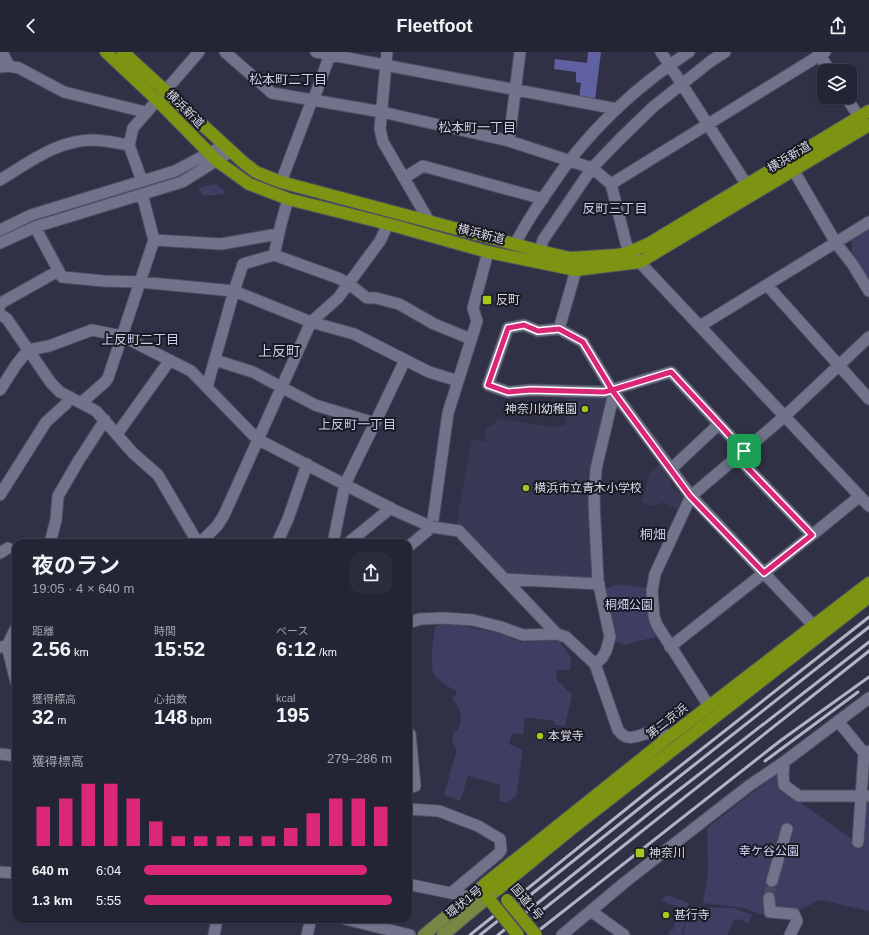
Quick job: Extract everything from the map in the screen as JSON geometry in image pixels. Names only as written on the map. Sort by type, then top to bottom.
[{"type":"highway","name":"横浜新道","points":[[106,52],[157,100],[213,157],[249,184],[288,198],[488,252],[576,270],[640,262],[869,125]]},
{"type":"highway","name":"横浜新道","points":[[123,52],[166,90],[227,149],[256,172],[281,182],[515,245],[570,258],[630,252],[650,243],[864,114]]},
{"type":"highway","name":"第二京浜","points":[[485,884],[669,737],[869,583]]},
{"type":"highway","points":[[498,889],[570,830],[869,597]]},
{"type":"highway","points":[[485,884],[488,898],[518,935]]},
{"type":"highway","name":"国道1号","points":[[485,884],[498,889],[536,935]]},
{"type":"main road","name":"環状1号","points":[[424,935],[485,884]]},
{"type":"main road","name":"環状1号","points":[[443,935],[498,889]]},
{"type":"street","points":[[2,52],[5,67],[19,68],[64,92],[145,112]]},
{"type":"street","points":[[142,181],[129,145],[133,128],[145,112],[199,52]]},
{"type":"street","points":[[225,52],[272,93],[382,112],[508,142],[592,168],[611,184],[626,243],[630,252],[865,499],[812,535],[670,647]]},
{"type":"street","points":[[316,52],[330,53],[386,66],[617,109]]},
{"type":"street","points":[[387,52],[380,129],[383,142],[429,222]]},
{"type":"street","points":[[508,142],[520,52]]},
{"type":"street","points":[[661,52],[747,185]]},
{"type":"street","points":[[515,245],[522,230],[569,161],[596,130],[637,90],[669,65],[689,52]]},
{"type":"street","points":[[540,251],[543,240],[592,168],[653,107],[682,83],[725,52]]},
{"type":"street","points":[[281,182],[330,53]]},
{"type":"street","points":[[611,184],[821,53],[826,64]]},
{"type":"street","points":[[853,104],[864,114]]},
{"type":"street","points":[[0,180],[50,150],[68,144],[92,140],[129,145]]},
{"type":"street","points":[[0,243],[35,226],[182,182],[213,157],[227,149]]},
{"type":"street","points":[[0,230],[32,215],[175,171],[213,157]]},
{"type":"street","points":[[404,178],[423,166],[543,199]]},
{"type":"street","points":[[794,171],[836,243],[869,291]]},
{"type":"street","points":[[81,403],[108,378],[154,240],[142,194]]},
{"type":"street","points":[[274,255],[288,198]]},
{"type":"street","points":[[700,326],[869,222]]},
{"type":"street","points":[[203,539],[217,526],[224,515],[311,322],[338,298],[349,284],[380,241],[388,224]]},
{"type":"street","points":[[35,226],[62,277],[104,281],[140,282],[234,292],[311,322],[354,334],[429,372],[458,381]]},
{"type":"street","points":[[154,240],[221,244],[278,234]]},
{"type":"street","points":[[412,544],[432,528],[448,413],[477,321],[473,308],[488,252]]},
{"type":"street","points":[[207,387],[243,264],[274,255],[338,278],[349,284],[367,298],[376,298],[399,304],[434,324],[471,340]]},
{"type":"street","points":[[559,329],[576,270]]},
{"type":"street","points":[[0,306],[1,303],[58,271]]},
{"type":"street","points":[[767,285],[869,399]]},
{"type":"street","points":[[0,314],[7,319],[51,383],[60,392],[96,410],[133,453],[158,475],[197,539]]},
{"type":"street","points":[[812,535],[741,454],[719,424],[671,372],[613,392],[531,390],[508,392],[488,385],[508,328],[524,325],[538,331],[559,329],[583,342],[613,392],[690,496],[814,626]]},
{"type":"street","points":[[0,390],[16,365],[28,350],[49,346],[92,330],[122,336],[191,371],[258,439],[432,528],[459,532],[557,634]]},
{"type":"street","points":[[709,706],[657,625],[654,616],[652,591],[655,574],[690,496],[785,416],[869,337]]},
{"type":"street","points":[[117,434],[170,360]]},
{"type":"street","points":[[214,360],[253,372],[315,405],[375,423]]},
{"type":"street","points":[[333,539],[345,484],[405,360]]},
{"type":"street","points":[[595,664],[602,658],[610,638],[598,584],[594,502],[596,469],[613,392]]},
{"type":"street","points":[[0,495],[46,422],[66,404],[70,397]]},
{"type":"street","points":[[51,539],[56,520],[58,496],[78,460],[105,420]]},
{"type":"street","points":[[671,469],[719,424]]},
{"type":"street","points":[[279,539],[288,519],[307,464]]},
{"type":"street","points":[[353,539],[391,508]]},
{"type":"street","points":[[505,579],[598,584]]},
{"type":"street","points":[[412,622],[420,619],[443,618],[473,620],[523,635],[557,634],[566,637],[595,664],[618,730],[622,735],[630,738],[656,732],[669,737]]},
{"type":"street","points":[[12,634],[4,647],[12,670]]},
{"type":"street","points":[[562,935],[750,785],[784,762],[869,698]]},
{"type":"street","points":[[838,721],[866,752],[865,796],[858,842]]},
{"type":"street","points":[[0,754],[12,756]]},
{"type":"street","points":[[412,760],[414,786],[412,787]]},
{"type":"street","points":[[784,762],[784,785],[799,796],[865,796]]},
{"type":"street","points":[[412,809],[438,811],[478,826],[500,839],[501,850],[498,854],[451,893]]},
{"type":"street","points":[[772,881],[787,829]]},
{"type":"street","points":[[0,872],[12,873]]},
{"type":"street","points":[[412,885],[470,896]]},
{"type":"street","points":[[770,898],[770,912],[794,914],[797,921],[790,935]]},
{"type":"street","points":[[591,911],[624,935]]},
{"type":"street","points":[[214,935],[216,923]]},
{"type":"street","points":[[307,935],[311,923]]},
{"type":"street","points":[[375,923],[410,935]]},
{"type":"shaded area","points":[[588,52],[601,52],[595,100],[579,98],[581,83],[576,82],[576,72],[554,69],[555,59],[587,63]]},
{"type":"shaded area","name":"横浜市立青木小学校","points":[[597,394],[606,398],[591,469],[589,506],[592,578],[508,575],[459,526],[456,525],[472,439],[485,442],[486,427],[492,426],[498,419],[550,427],[566,425],[566,395]]},
{"type":"shaded area","points":[[660,464],[671,478],[670,486],[672,489],[684,495],[677,509],[662,502],[659,505],[650,506],[642,501],[650,473]]},
{"type":"green space","points":[[214,184],[218,185],[224,191],[224,194],[204,196],[198,188]]},
{"type":"green space","points":[[869,228],[869,279],[852,252],[852,239]]},
{"type":"green space","name":"桐畑公園","points":[[620,584],[646,588],[651,625],[659,636],[624,645],[614,641],[616,635],[606,588]]},
{"type":"green space","points":[[458,625],[498,633],[521,642],[552,640],[560,642],[571,657],[570,670],[557,670],[556,679],[572,695],[565,726],[555,725],[554,721],[525,717],[523,735],[512,733],[509,744],[523,750],[516,796],[506,803],[499,801],[500,785],[468,776],[460,801],[444,795],[457,749],[454,748],[455,745],[452,744],[454,731],[458,731],[461,721],[461,713],[452,698],[456,695],[456,691],[439,680],[433,672],[432,652],[435,626]]},
{"type":"green space","name":"幸ケ谷公園","points":[[777,770],[787,793],[859,844],[864,801],[869,801],[869,911],[820,900],[799,910],[767,908],[764,915],[743,908],[703,903],[708,872],[707,828],[764,784]]},
{"type":"green space","points":[[667,895],[689,903],[682,935],[669,935],[670,930],[673,930],[679,907],[661,901]]},
{"type":"green space","points":[[690,907],[734,908],[752,915],[748,923],[739,919],[733,921],[727,935],[683,935]]},
{"type":"tunnel","points":[[769,898],[772,881]]},
{"type":"railway","points":[[470,935],[646,793],[869,617]]},
{"type":"railway","points":[[480,935],[869,627]]},
{"type":"railway","points":[[498,935],[657,807],[869,642]]},
{"type":"railway","points":[[511,935],[869,651]]},
{"type":"railway","points":[[533,935],[780,741],[869,677]]},
{"type":"railway","points":[[765,761],[858,692]]},
{"type":"place","name":"反町","points":[[487,300]]},
{"type":"place","name":"神奈川幼稚園","points":[[585,409]]},
{"type":"place","name":"横浜市立青木小学校","points":[[526,488]]},
{"type":"place","name":"本覚寺","points":[[540,736]]},
{"type":"place","name":"神奈川","points":[[640,853]]},
{"type":"place","name":"甚行寺","points":[[666,915]]},
{"type":"district","name":"松本町二丁目","points":[[288,79]]},
{"type":"district","name":"松本町一丁目","points":[[477,127]]},
{"type":"district","name":"反町三丁目","points":[[615,208]]},
{"type":"district","name":"上反町二丁目","points":[[140,339]]},
{"type":"district","name":"上反町","points":[[279,351]]},
{"type":"district","name":"上反町一丁目","points":[[357,424]]},
{"type":"district","name":"桐畑","points":[[653,534]]},
{"type":"route","points":[[744,451],[671,372],[612,390],[604,392],[531,390],[508,392],[488,385],[508,328],[524,325],[538,331],[559,329],[583,342],[612,390],[690,496],[764,573],[812,535],[737,457],[744,451]]}]
